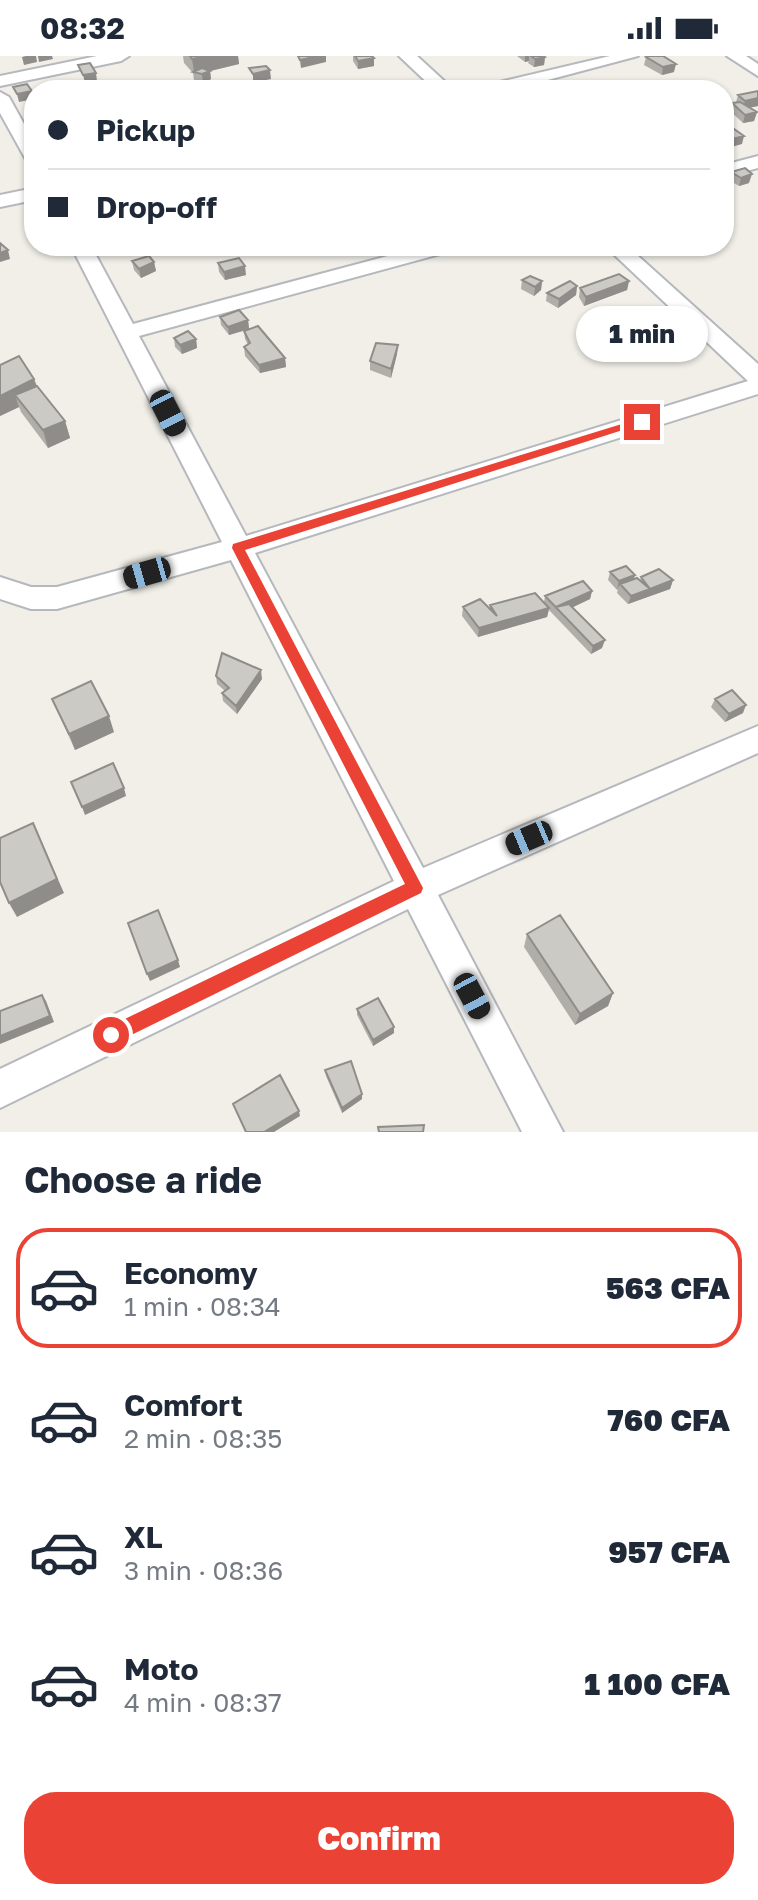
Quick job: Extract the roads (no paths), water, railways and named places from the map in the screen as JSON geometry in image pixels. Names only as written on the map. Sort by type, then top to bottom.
[{"type":"street","points":[[0,81],[121,56]]},
{"type":"street","points":[[407,56],[434,80]]},
{"type":"street","points":[[525,80],[596,60],[630,56]]},
{"type":"street","points":[[735,56],[758,71]]},
{"type":"street","points":[[0,97],[24,140]]},
{"type":"street","points":[[734,168],[758,162]]},
{"type":"street","points":[[0,201],[24,196]]},
{"type":"street","points":[[86,256],[543,1132]]},
{"type":"street","points":[[126,333],[411,256]]},
{"type":"street","points":[[626,256],[758,377]]},
{"type":"street","points":[[0,588],[31,598],[57,598],[238,548],[758,386]]},
{"type":"street","points":[[0,1089],[415,888],[758,739]]}]
